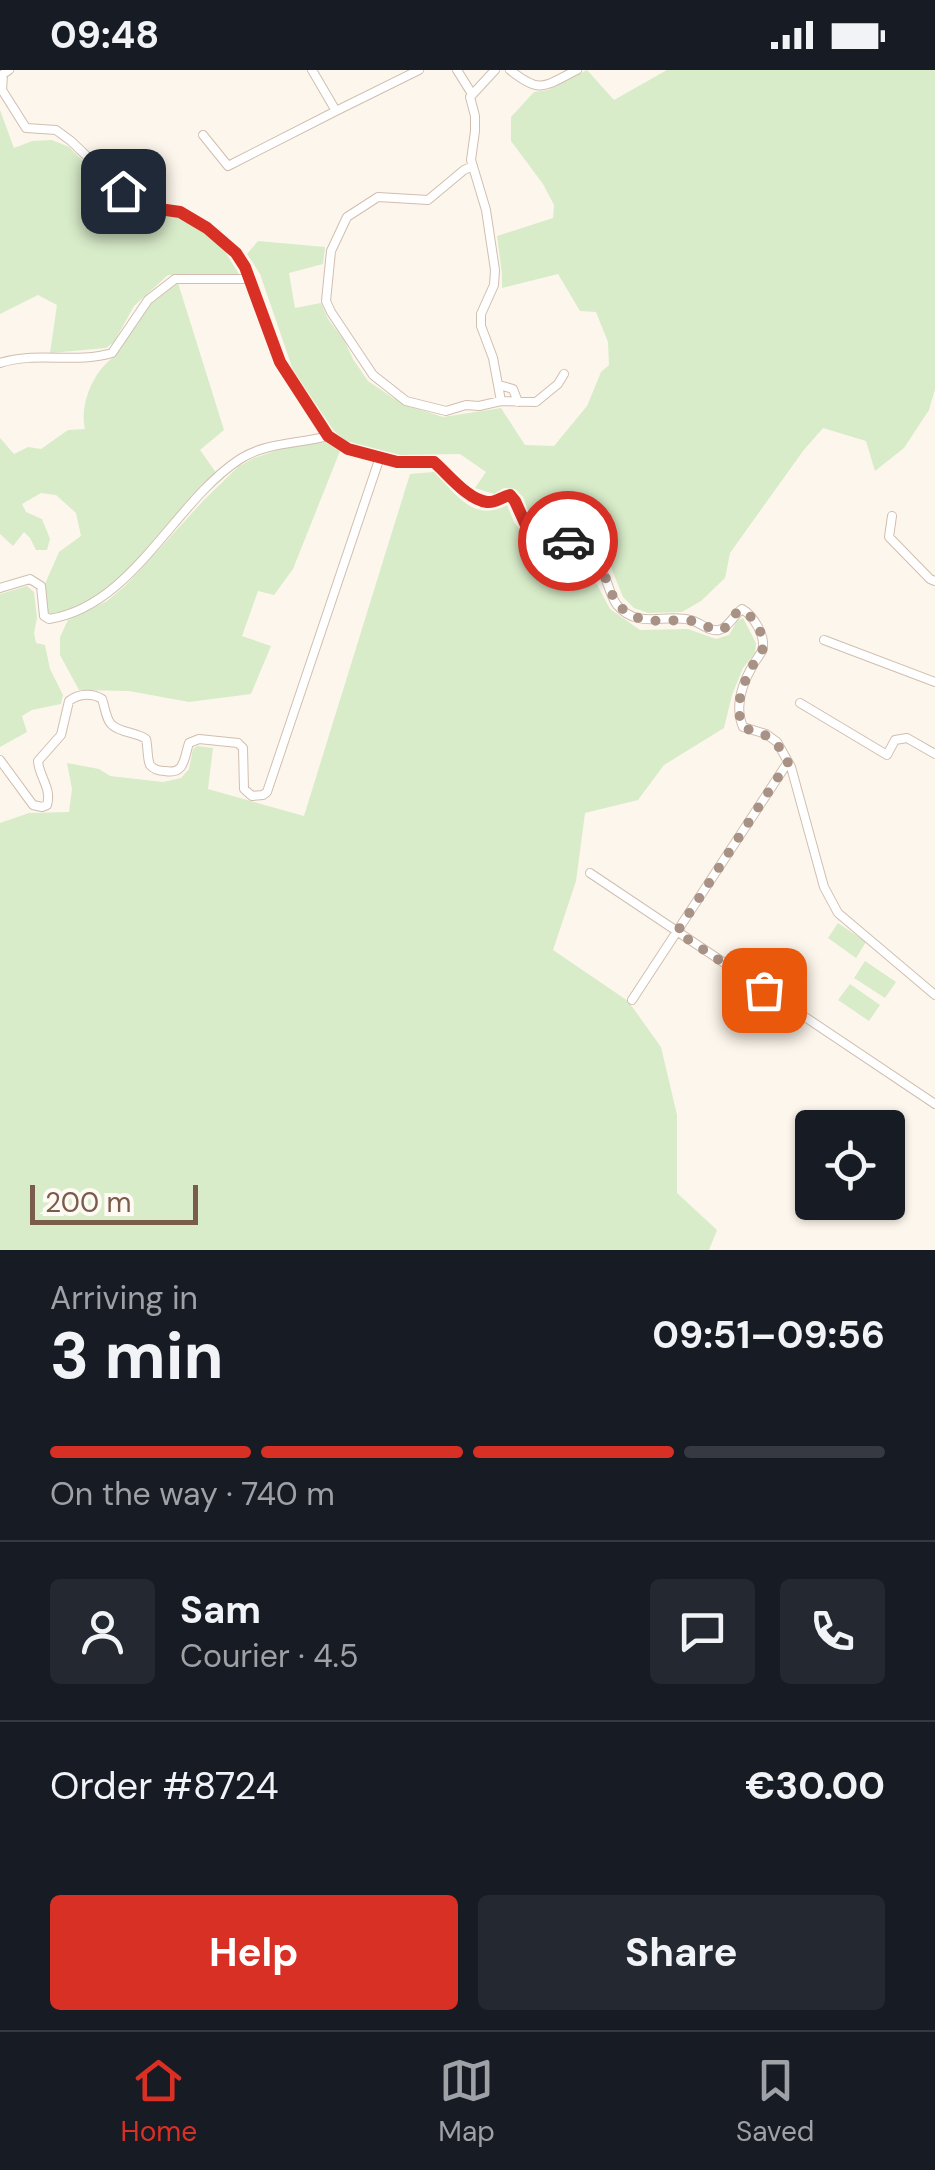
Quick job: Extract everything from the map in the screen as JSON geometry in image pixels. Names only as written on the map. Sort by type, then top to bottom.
[{"type":"street","points":[[8,70],[3,74],[2,90],[26,128],[56,130],[123,191],[152,208],[180,212],[207,228],[236,253],[280,362],[328,436],[348,449],[397,462],[434,462],[483,502],[510,495],[532,531],[553,533],[566,540],[602,569],[616,604],[632,616],[648,621],[689,620],[716,630],[724,629],[742,610],[750,613],[763,640],[762,652],[740,697],[738,715],[743,728],[766,734],[777,742],[788,762],[824,887],[838,913],[935,995]]},
{"type":"street","points":[[312,70],[336,111]]},
{"type":"street","points":[[204,135],[228,166],[419,70]]},
{"type":"street","points":[[458,70],[472,94]]},
{"type":"street","points":[[495,70],[472,94],[475,131],[471,160],[486,210],[495,270],[494,285],[480,314],[481,326],[502,401]]},
{"type":"street","points":[[510,70],[527,84],[540,86],[577,70]]},
{"type":"street","points":[[472,166],[428,200],[378,198],[347,217],[331,251],[326,301],[372,376],[406,401],[446,411],[502,401],[536,402],[564,374]]},
{"type":"street","points":[[0,362],[112,353],[139,310],[175,279],[250,280]]},
{"type":"street","points":[[498,385],[513,389],[518,402]]},
{"type":"street","points":[[0,588],[30,579],[36,582],[41,586],[44,616],[49,620],[81,610],[122,580],[202,493],[239,460],[284,442],[328,436]]},
{"type":"street","points":[[0,760],[33,805],[46,805],[48,789],[38,770],[38,761],[61,735],[70,701],[91,695],[102,700],[111,725],[146,739],[152,767],[173,773],[179,770],[189,744],[200,739],[238,743],[242,748],[244,789],[252,796],[267,792],[380,457]]},
{"type":"street","points":[[892,516],[888,536],[935,581]]},
{"type":"street","points":[[824,640],[935,682]]},
{"type":"street","points":[[800,702],[887,755],[895,740],[906,738],[935,754]]},
{"type":"street","points":[[632,1000],[788,762]]},
{"type":"street","points":[[590,873],[935,1104]]},
{"type":"green space","points":[[587,70],[614,100],[667,70],[935,70],[935,389],[929,410],[904,448],[875,471],[866,441],[823,428],[730,553],[725,578],[701,601],[682,612],[648,613],[634,608],[623,597],[610,565],[573,535],[536,523],[515,489],[504,488],[494,494],[475,488],[486,472],[460,454],[400,455],[346,441],[334,431],[293,370],[260,274],[247,254],[258,241],[325,247],[323,264],[289,273],[295,308],[321,303],[368,381],[409,406],[443,417],[501,408],[525,445],[554,446],[587,406],[601,372],[609,365],[608,342],[596,312],[580,311],[558,274],[502,288],[497,236],[553,218],[554,205],[543,184],[511,141],[511,117],[534,92],[548,90]]},
{"type":"green space","points":[[0,110],[14,148],[32,141],[52,140],[69,147],[121,199],[148,213],[177,217],[207,235],[224,250],[239,274],[168,275],[134,306],[114,342],[106,348],[50,353],[57,305],[38,295],[0,314]]},
{"type":"green space","points":[[178,283],[224,430],[200,450],[217,474],[102,593],[67,612],[48,615],[44,586],[59,552],[81,536],[76,513],[56,495],[41,493],[22,504],[26,512],[42,519],[50,539],[47,550],[36,550],[24,532],[13,546],[0,534],[0,438],[14,454],[28,447],[41,449],[68,430],[85,429],[84,409],[94,379],[151,304]]},
{"type":"green space","points":[[326,442],[340,451],[293,569],[274,595],[258,591],[242,636],[271,646],[251,694],[189,702],[129,691],[79,690],[60,655],[60,637],[68,620],[107,601],[126,585],[239,466],[287,447]]},
{"type":"green space","points":[[434,472],[475,508],[485,511],[507,505],[528,540],[558,547],[593,577],[610,609],[640,630],[688,629],[716,639],[729,635],[743,618],[756,643],[755,653],[743,668],[732,695],[724,728],[664,765],[638,800],[585,813],[576,881],[553,950],[628,1001],[661,1047],[677,1115],[677,1193],[717,1230],[709,1250],[0,1250],[0,823],[29,813],[69,812],[72,789],[67,763],[99,769],[110,776],[163,782],[181,778],[189,769],[197,746],[213,748],[208,789],[304,816],[410,474]]},
{"type":"green space","points":[[27,586],[34,592],[36,643],[45,645],[50,669],[63,695],[61,704],[22,716],[27,732],[0,747],[0,594]]},
{"type":"green space","points":[[838,923],[866,942],[856,958],[828,938]]},
{"type":"green space","points":[[865,961],[896,982],[885,998],[854,978]]},
{"type":"green space","points":[[850,984],[880,1005],[869,1021],[838,1000]]},
{"type":"way so far","points":[[568,541],[602,569],[616,604],[632,616],[648,621],[689,620],[716,630],[724,629],[742,610],[750,613],[763,640],[762,652],[740,697],[738,715],[743,728],[766,734],[777,742],[788,762],[677,932],[764,990]]},
{"type":"route","points":[[123,191],[152,208],[180,212],[207,228],[236,253],[245,267],[280,362],[328,436],[348,449],[397,462],[434,462],[483,502],[510,495],[532,531],[553,533],[568,541]]}]
